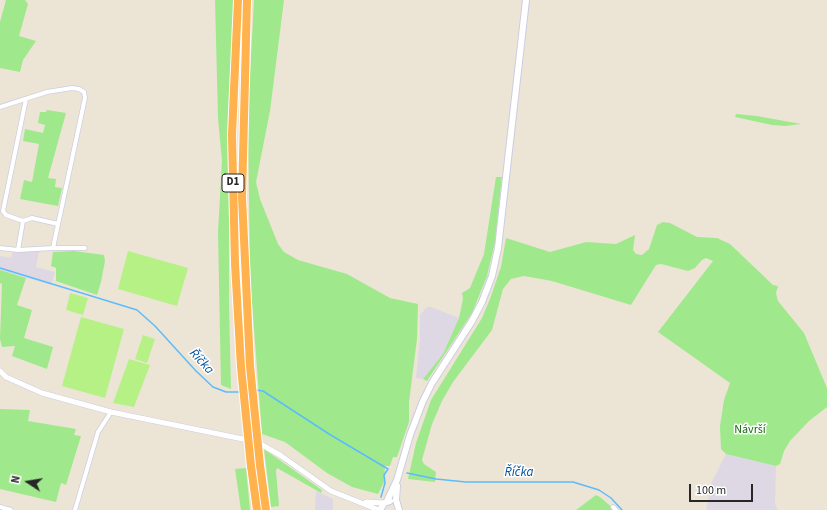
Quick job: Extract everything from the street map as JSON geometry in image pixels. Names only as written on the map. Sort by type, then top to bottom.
[{"type":"highway","name":"D1","points":[[238,0],[232,135],[235,264],[241,367],[256,510]]},
{"type":"highway","name":"D1","points":[[247,0],[242,197],[250,366],[266,510]]},
{"type":"main road","points":[[379,510],[386,502],[397,480],[410,435],[423,401],[432,383],[472,321],[482,302],[492,276],[498,248],[526,0]]},
{"type":"main road","points":[[386,502],[398,507],[397,480]]},
{"type":"street","points":[[0,107],[46,92],[72,88],[84,92],[85,98],[53,248]]},
{"type":"street","points":[[26,99],[3,211],[6,215],[23,221],[32,218],[58,224]]},
{"type":"street","points":[[18,250],[23,221]]},
{"type":"street","points":[[0,248],[18,250],[84,248]]},
{"type":"street","points":[[0,371],[6,377],[42,393],[110,412],[243,439]]},
{"type":"street","points":[[75,510],[98,432],[110,412]]},
{"type":"street","points":[[262,445],[280,455],[323,486],[340,495],[379,510]]},
{"type":"street","points":[[361,502],[386,502]]},
{"type":"street","points":[[0,507],[11,510]]},
{"type":"shaded area","points":[[40,247],[36,267],[55,272],[51,285],[0,270],[0,256],[11,258],[14,248]]},
{"type":"shaded area","points":[[427,307],[431,307],[459,318],[443,354],[423,379],[416,378],[420,339],[420,315]]},
{"type":"shaded area","points":[[726,454],[776,466],[775,504],[778,510],[706,510],[711,484]]},
{"type":"shaded area","points":[[316,491],[333,499],[333,510],[315,510]]},
{"type":"green space","points":[[6,0],[25,0],[28,4],[19,36],[36,41],[23,60],[20,72],[0,68],[0,22]]},
{"type":"green space","points":[[215,0],[235,0],[229,112],[229,306],[231,389],[221,385],[218,232],[222,161],[218,118]]},
{"type":"green space","points":[[254,0],[284,0],[270,111],[256,182],[260,199],[278,244],[284,252],[298,260],[347,274],[390,298],[418,304],[417,339],[409,402],[409,422],[397,457],[393,457],[390,466],[385,466],[384,482],[378,494],[352,487],[327,473],[285,442],[262,434],[250,277],[248,114]]},
{"type":"green space","points":[[47,110],[66,113],[48,178],[56,179],[55,187],[62,188],[58,206],[20,199],[24,180],[32,182],[39,144],[23,141],[25,129],[43,133],[45,125],[38,123],[40,112],[46,112]]},
{"type":"green space","points":[[736,114],[757,116],[801,124],[785,126],[772,125],[735,117]]},
{"type":"green space","points":[[496,177],[502,177],[495,242],[487,276],[472,313],[427,381],[423,379],[443,354],[459,318],[463,299],[462,293],[470,288],[484,254]]},
{"type":"green space","name":"Návrší","points":[[663,222],[670,223],[697,237],[717,238],[730,244],[773,285],[778,286],[776,293],[778,301],[804,333],[827,388],[827,407],[809,421],[790,441],[784,451],[780,464],[776,466],[726,454],[721,449],[720,426],[724,400],[730,383],[658,332],[713,261],[706,258],[702,260],[695,268],[688,271],[661,264],[656,265],[631,305],[552,281],[524,276],[511,279],[503,289],[492,330],[453,382],[442,401],[432,424],[422,460],[424,464],[436,472],[435,482],[408,479],[416,443],[431,400],[482,318],[501,267],[506,238],[550,252],[586,242],[616,244],[635,235],[633,250],[636,254],[642,255],[649,249],[657,225]]},
{"type":"green space","points":[[74,251],[104,255],[105,261],[97,295],[56,281],[56,268],[51,266],[53,252]]},
{"type":"green space","points":[[128,251],[188,268],[177,306],[118,289]]},
{"type":"green space","points":[[0,270],[26,278],[17,305],[32,310],[24,338],[53,347],[47,369],[12,356],[15,346],[2,347],[0,339],[2,284],[0,283]]},
{"type":"green space","points":[[70,293],[88,298],[83,315],[66,310]]},
{"type":"green space","points":[[81,317],[124,329],[105,398],[62,386]]},
{"type":"green space","points":[[143,335],[155,339],[147,363],[135,359]]},
{"type":"green space","points":[[129,359],[150,365],[134,407],[113,403]]},
{"type":"green space","points":[[0,409],[30,410],[28,421],[76,429],[74,435],[81,436],[66,485],[61,483],[56,502],[0,489]]},
{"type":"green space","points":[[264,449],[322,490],[321,493],[277,468],[279,506],[271,507]]},
{"type":"green space","points":[[246,468],[250,510],[241,510],[235,469]]},
{"type":"green space","points":[[596,495],[615,510],[576,510]]},
{"type":"waterway","name":"Říčka","points":[[0,268],[137,310],[155,326],[196,371],[213,387],[226,392],[241,392]]},
{"type":"waterway","name":"Říčka","points":[[255,390],[263,391],[329,434],[388,469],[384,475],[385,483],[381,497]]},
{"type":"waterway","name":"Říčka","points":[[407,473],[436,479],[466,482],[573,482],[599,490],[611,498],[622,510]]}]
